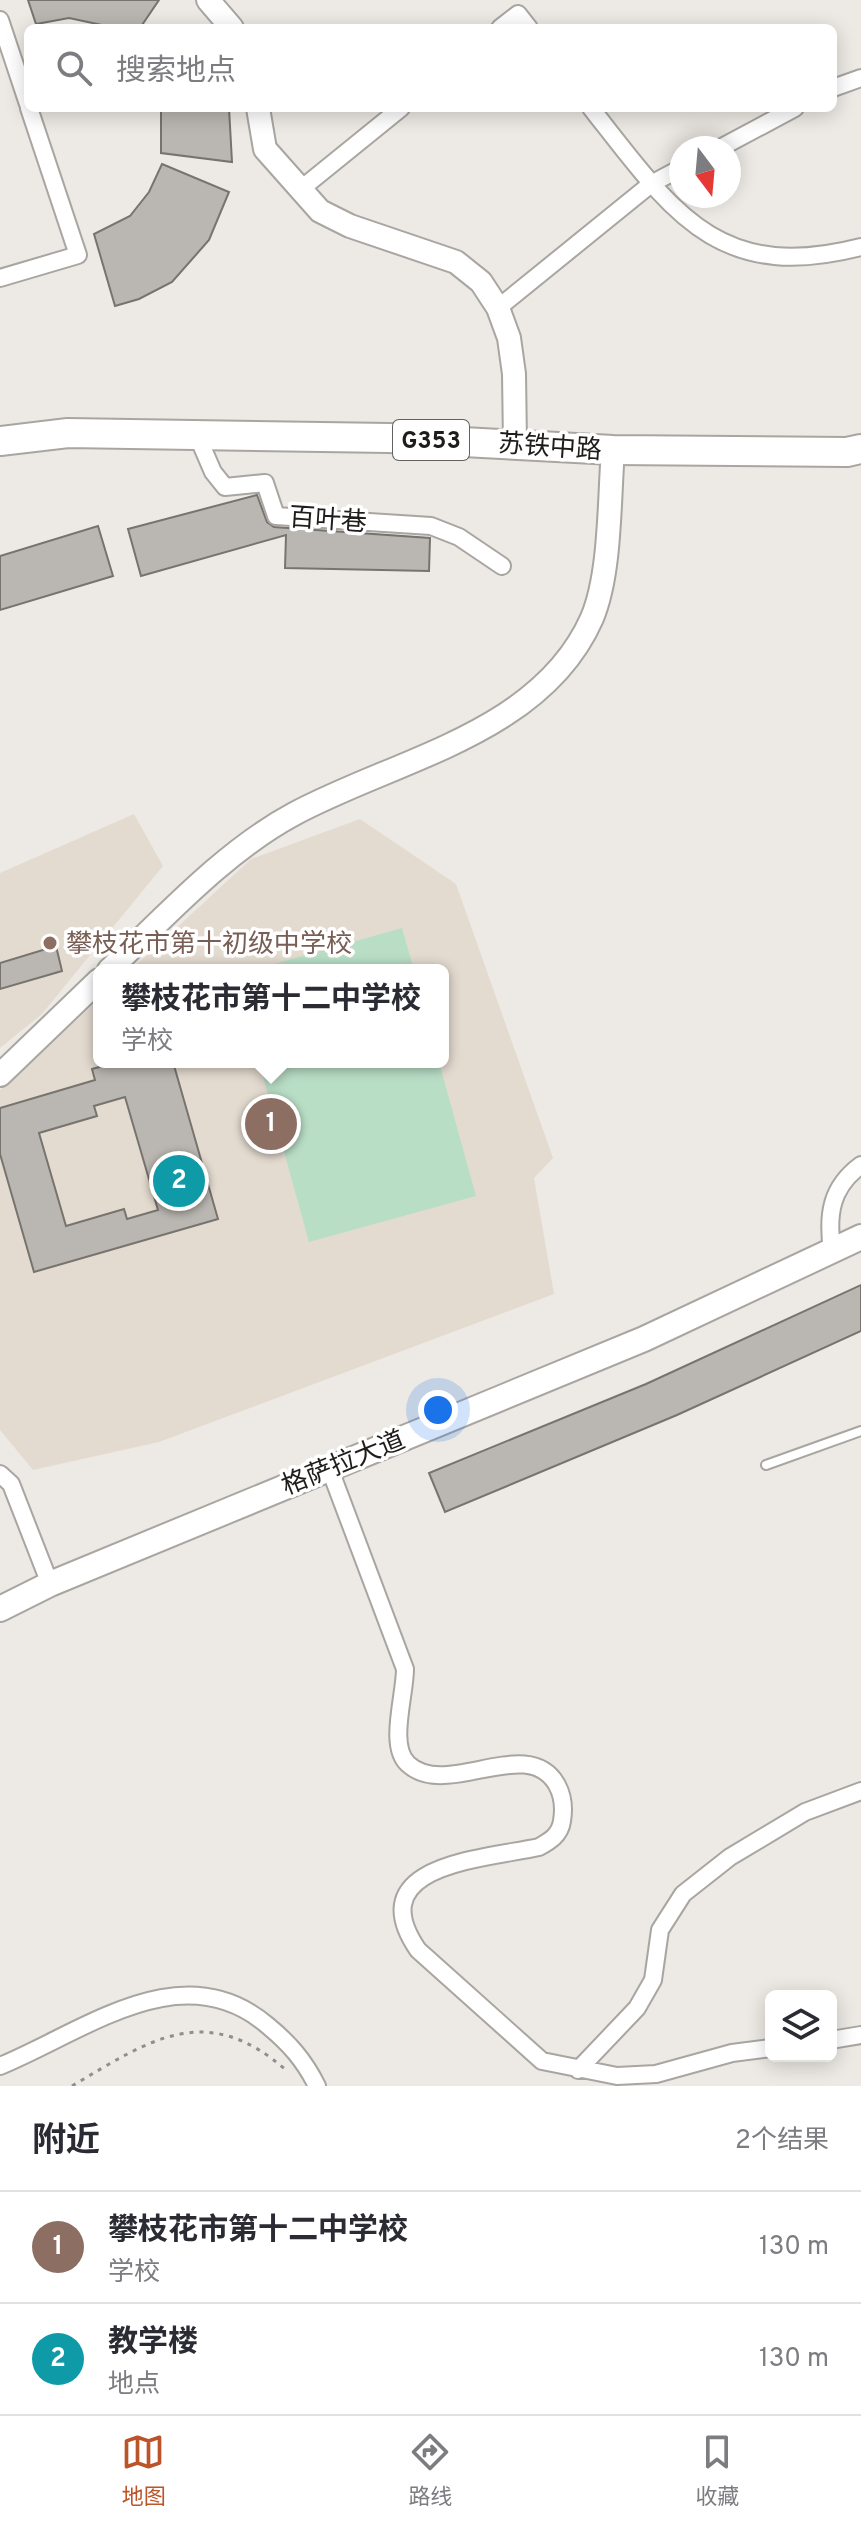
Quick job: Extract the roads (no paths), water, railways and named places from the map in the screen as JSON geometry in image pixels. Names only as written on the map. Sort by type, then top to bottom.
[{"type":"highway","name":"苏铁中路","points":[[0,441],[68,433],[515,443],[613,450],[847,452],[861,449]]},
{"type":"main road","name":"格萨拉大道","points":[[0,1609],[50,1584],[329,1467],[644,1339],[861,1237]]},
{"type":"street","points":[[208,0],[229,24]]},
{"type":"street","points":[[505,24],[518,14],[526,24]]},
{"type":"street","points":[[0,20],[24,91]]},
{"type":"street","points":[[837,87],[861,78]]},
{"type":"street","points":[[0,278],[78,255],[31,112]]},
{"type":"street","points":[[259,112],[265,149],[320,211],[350,226],[423,248],[456,262],[481,282],[498,308],[509,338],[514,374],[515,443]]},
{"type":"street","points":[[301,189],[396,112]]},
{"type":"street","points":[[594,112],[651,184],[699,230],[740,250],[778,259],[818,258],[861,247]]},
{"type":"street","points":[[741,137],[788,112]]},
{"type":"street","points":[[498,308],[651,184],[669,174]]},
{"type":"street","name":"百叶巷","points":[[197,435],[213,472],[225,487],[265,483],[276,516],[431,526],[459,537],[502,566]]},
{"type":"street","points":[[116,964],[245,847],[293,814],[451,742],[522,704],[563,666],[592,617],[603,571],[613,450]]},
{"type":"street","points":[[0,1075],[93,986]]},
{"type":"street","points":[[832,1250],[829,1224],[833,1197],[848,1175],[861,1165]]},
{"type":"street","points":[[329,1467],[405,1669],[398,1747],[405,1763],[420,1773],[439,1777],[507,1765],[529,1766],[549,1773],[558,1787],[564,1809],[562,1826],[553,1839],[539,1847],[437,1869],[417,1878],[406,1894],[402,1913],[405,1931],[418,1950],[542,2061],[617,2076],[656,2074],[732,2053],[765,2049]]},
{"type":"street","points":[[0,1474],[11,1484],[50,1584]]},
{"type":"street","points":[[578,2070],[637,2008],[653,1980],[660,1930],[683,1894],[730,1857],[805,1812],[861,1791]]},
{"type":"street","points":[[0,2066],[150,1999],[187,1993],[222,1997],[252,2012],[291,2045],[317,2086]]},
{"type":"street","points":[[837,2039],[861,2035]]},
{"type":"lane","points":[[766,1465],[861,1431]]},
{"type":"place","name":"攀枝花市第十初级中学校","points":[[50,943]]},
{"type":"place","name":"攀枝花市第十二中学校","points":[[271,1124]]},
{"type":"place","name":"教学楼","points":[[179,1181]]}]
